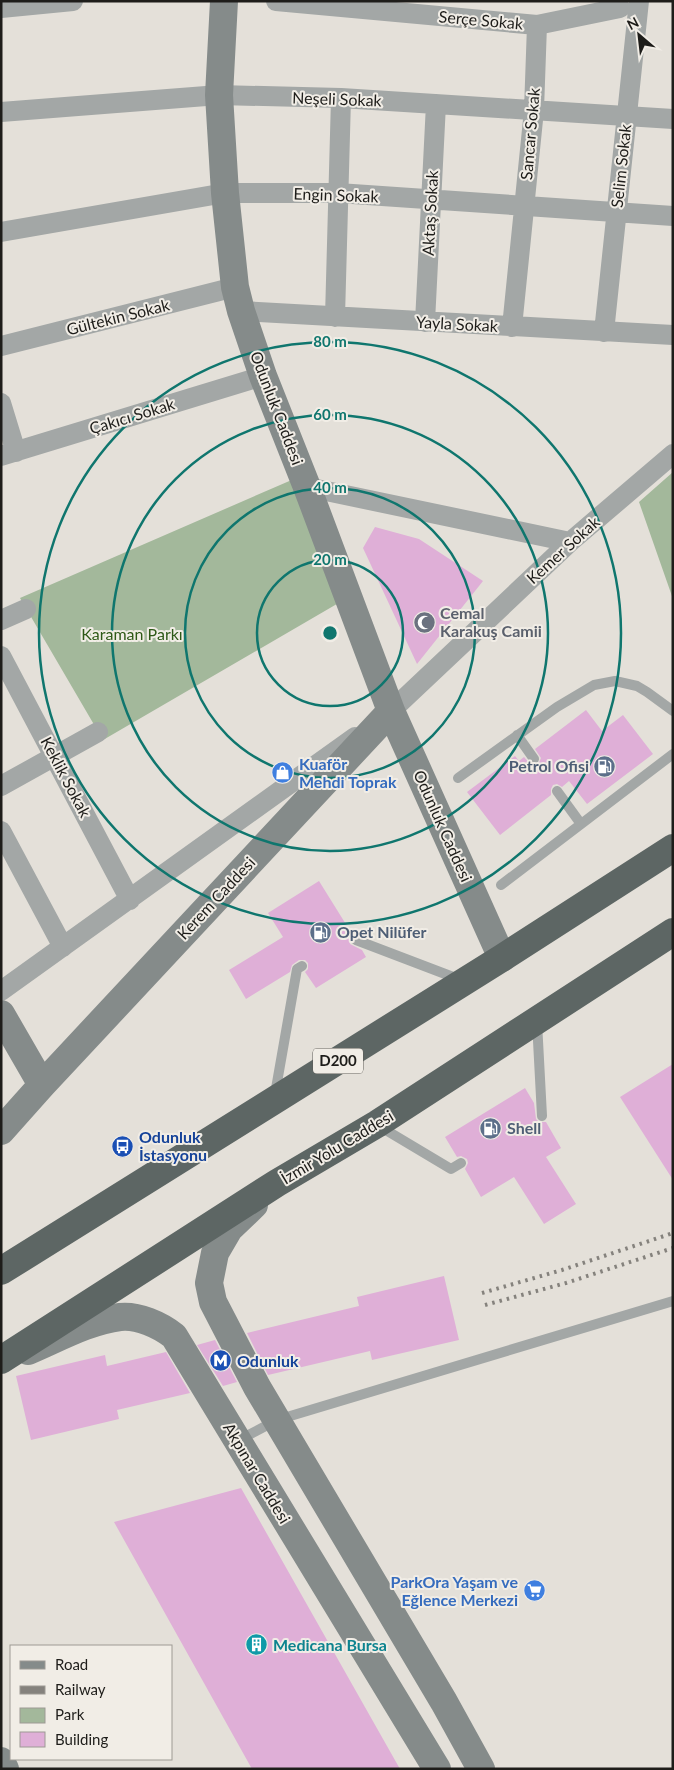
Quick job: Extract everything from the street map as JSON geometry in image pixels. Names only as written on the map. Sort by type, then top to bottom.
[{"type":"highway","name":"D200","points":[[7,1263],[464,982],[673,848]]},
{"type":"highway","name":"İzmir Yolu Caddesi","points":[[1,1361],[277,1183],[376,1124],[537,1018],[673,932]]},
{"type":"street","points":[[1,8],[73,1]]},
{"type":"street","name":"Odunluk Caddesi","points":[[224,1],[219,95],[226,193],[238,299],[263,376],[391,711],[502,958]]},
{"type":"street","name":"Serçe Sokak","points":[[276,1],[537,26]]},
{"type":"street","points":[[537,26],[620,8],[592,1]]},
{"type":"street","name":"Selim Sokak","points":[[604,332],[639,1]]},
{"type":"street","name":"Sancar Sokak","points":[[512,327],[534,110],[537,26]]},
{"type":"street","name":"Neşeli Sokak","points":[[1,112],[219,95],[341,98],[673,119]]},
{"type":"street","points":[[335,317],[341,98]]},
{"type":"street","name":"Aktaş Sokak","points":[[424,322],[436,104]]},
{"type":"street","name":"Engin Sokak","points":[[1,232],[226,193],[338,193],[673,216]]},
{"type":"street","name":"Yayla Sokak","points":[[238,299],[335,317],[673,335]]},
{"type":"street","name":"Gültekin Sokak","points":[[1,346],[238,299]]},
{"type":"street","name":"Çakıcı Sokak","points":[[8,454],[263,376]]},
{"type":"street","points":[[1,403],[8,454]]},
{"type":"street","name":"Kemer Sokak","points":[[1,991],[391,711],[570,542],[673,454]]},
{"type":"street","points":[[307,487],[570,542]]},
{"type":"street","points":[[1,620],[26,609]]},
{"type":"street","name":"Keklik Sokak","points":[[1,656],[130,900]]},
{"type":"street","name":"Kerem Caddesi","points":[[1,1131],[391,711]]},
{"type":"street","points":[[1,786],[98,732]]},
{"type":"street","points":[[1,831],[63,947]]},
{"type":"street","points":[[1,1014],[42,1085]]},
{"type":"street","name":"Kerem Caddesi","points":[[1,1114],[42,1085]]},
{"type":"street","points":[[277,1183],[229,1229],[215,1253],[209,1283],[214,1302],[257,1387],[444,1702],[481,1769]]},
{"type":"street","name":"Akpınar Caddesi","points":[[1,1361],[97,1322],[122,1317],[160,1325],[174,1336],[437,1769]]},
{"type":"street","points":[[1,1761],[5,1769]]},
{"type":"lane","points":[[458,778],[584,690],[604,682],[626,683],[637,686],[673,711]]},
{"type":"lane","points":[[517,735],[534,759]]},
{"type":"lane","points":[[501,885],[673,754]]},
{"type":"lane","points":[[557,791],[581,824]]},
{"type":"lane","points":[[356,940],[464,982]]},
{"type":"lane","points":[[274,1100],[297,969],[302,966]]},
{"type":"lane","points":[[537,1018],[542,1116]]},
{"type":"lane","points":[[376,1124],[451,1169],[461,1164]]},
{"type":"lane","points":[[238,1440],[277,1420],[673,1301]]},
{"type":"green space","points":[[673,472],[673,599],[639,502]]},
{"type":"green space","name":"Karaman Parkı","points":[[294,479],[342,601],[103,740],[20,598]]},
{"type":"building","name":"Cemal Karakuş Camii","points":[[375,527],[419,539],[483,581],[417,664],[363,548]]},
{"type":"building","points":[[586,710],[602,731],[623,715],[653,754],[587,804],[569,781],[562,787],[557,784],[553,785],[551,795],[500,835],[467,792],[515,756],[519,761],[524,757],[531,765],[538,765],[541,758],[535,749]]},
{"type":"building","points":[[319,881],[352,934],[349,938],[350,944],[362,950],[366,957],[316,988],[305,972],[308,969],[308,963],[305,960],[299,960],[292,965],[290,972],[246,999],[229,970],[283,937],[268,913]]},
{"type":"building","points":[[673,1064],[673,1180],[620,1097]]},
{"type":"building","points":[[525,1088],[534,1103],[536,1119],[539,1122],[546,1122],[561,1148],[546,1157],[576,1204],[544,1224],[514,1177],[481,1197],[465,1169],[468,1163],[467,1159],[461,1156],[457,1157],[445,1137]]},
{"type":"building","points":[[444,1276],[459,1340],[372,1360],[370,1351],[268,1375],[247,1333],[359,1306],[357,1297]]},
{"type":"building","points":[[215,1340],[237,1382],[223,1386],[197,1345]]},
{"type":"building","points":[[166,1352],[190,1393],[117,1410],[119,1419],[31,1440],[16,1376],[105,1355],[107,1366]]},
{"type":"building","name":"Medicana Bursa","points":[[241,1488],[400,1769],[252,1769],[114,1522]]},
{"type":"railway","points":[[482,1293],[562,1270],[673,1233]]},
{"type":"railway","points":[[485,1305],[566,1283],[673,1248]]},
{"type":"place","name":"Cemal Karakuş Camii","points":[[424,622]]},
{"type":"place","name":"Petrol Ofisi","points":[[605,766]]},
{"type":"place","name":"Kuaför Mehdi Toprak","points":[[283,773]]},
{"type":"place","name":"Opet Nilüfer","points":[[321,932]]},
{"type":"place","name":"Shell","points":[[491,1128]]},
{"type":"place","name":"Odunluk İstasyonu","points":[[123,1146]]},
{"type":"place","name":"Odunluk","points":[[221,1361]]},
{"type":"place","name":"ParkOra Yaşam ve Eğlence Merkezi","points":[[534,1591]]},
{"type":"place","name":"Medicana Bursa","points":[[257,1645]]}]
